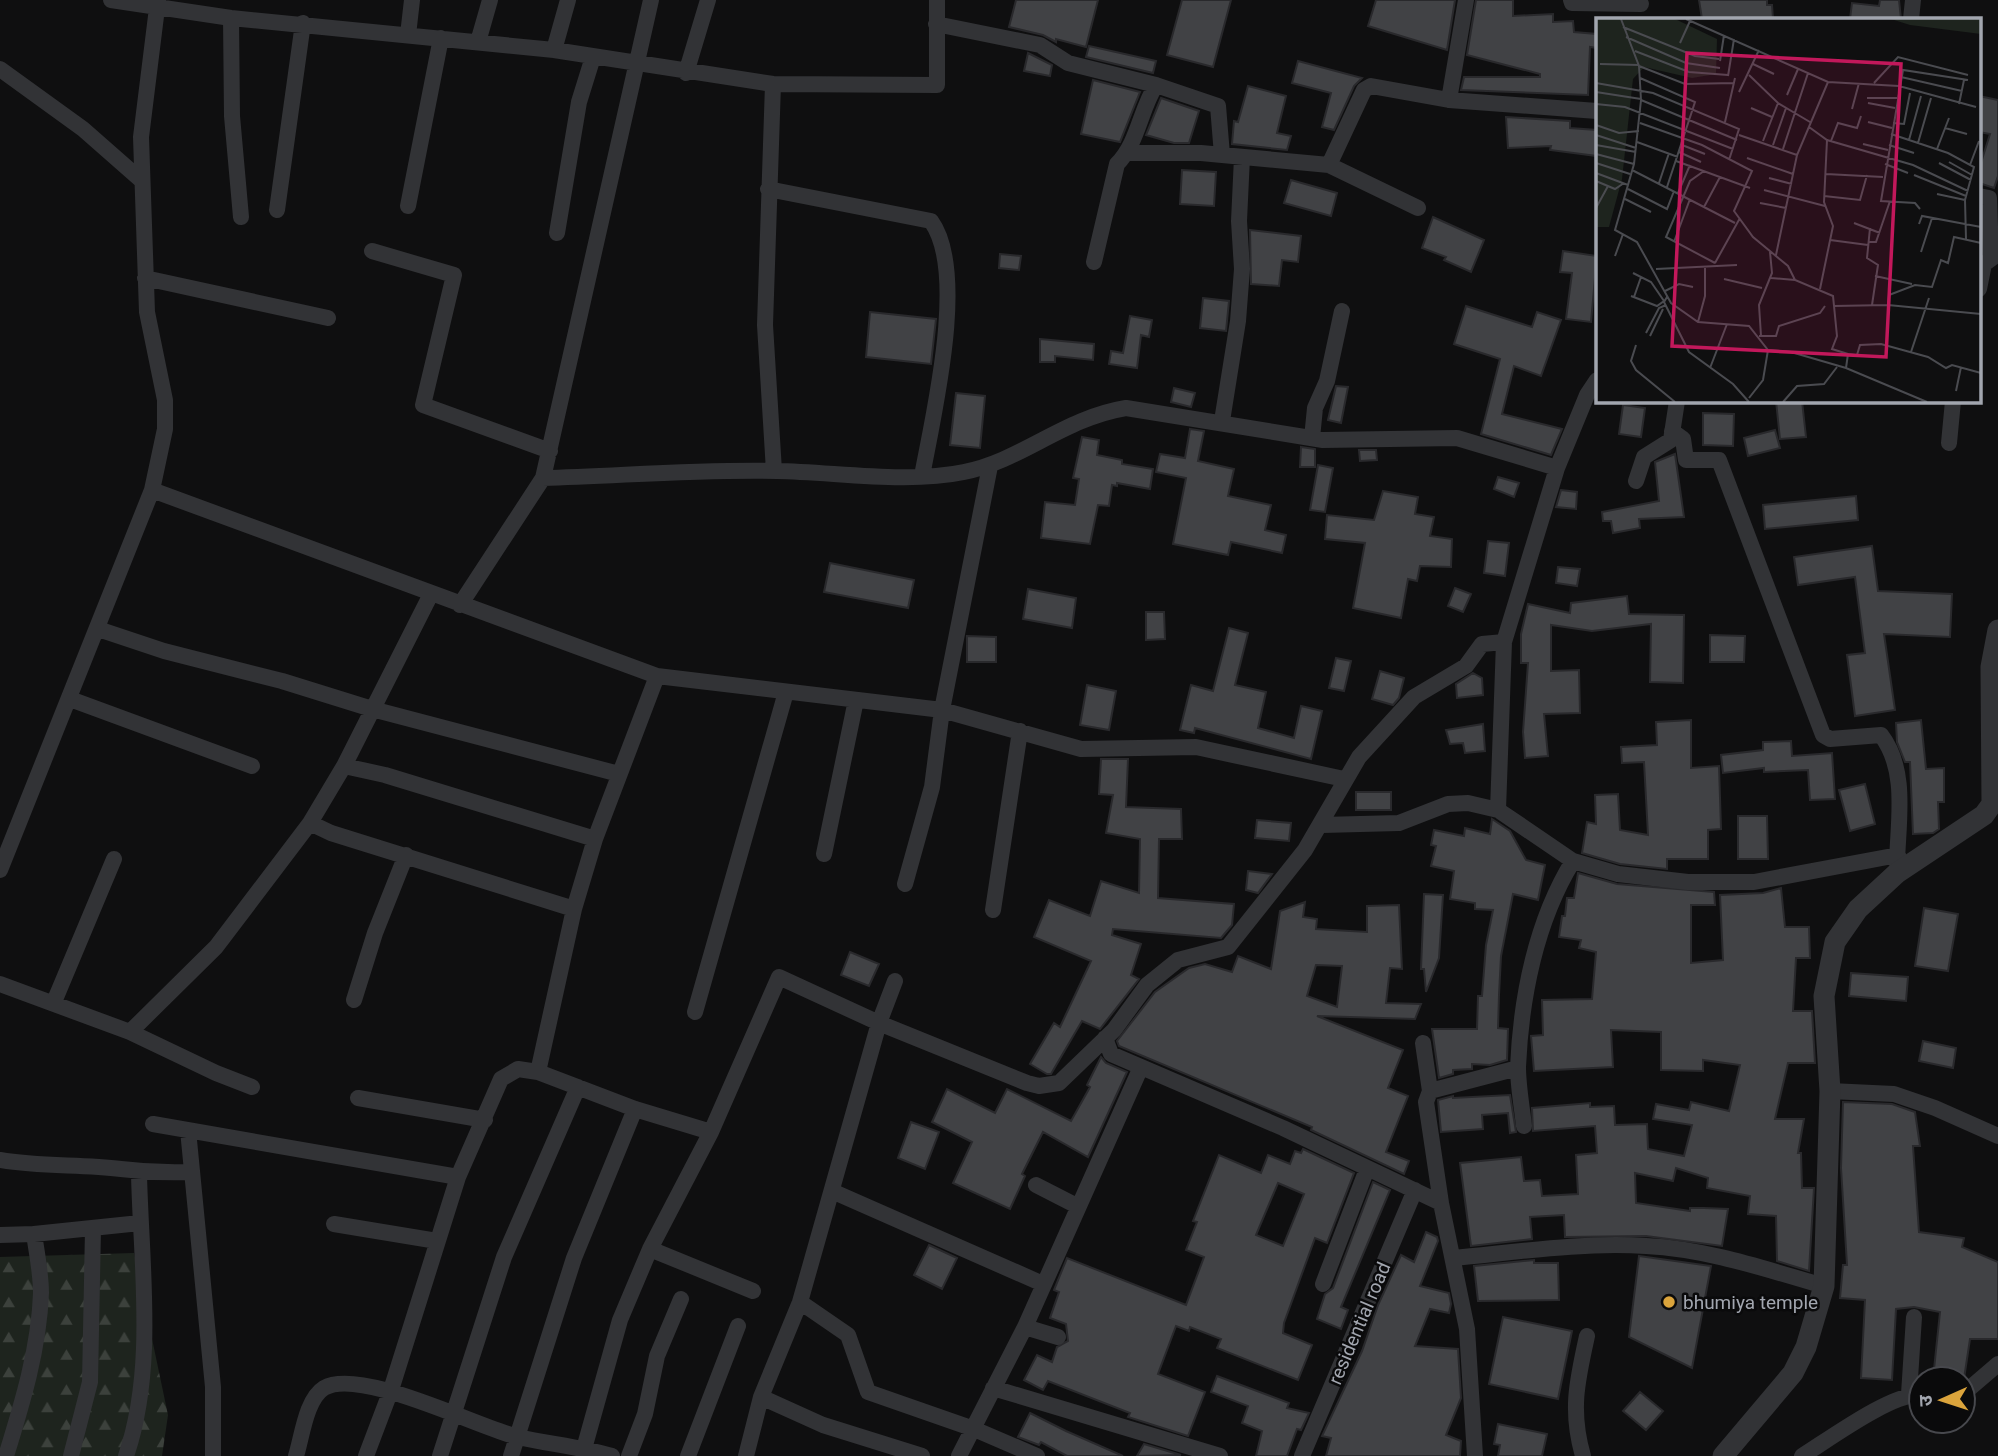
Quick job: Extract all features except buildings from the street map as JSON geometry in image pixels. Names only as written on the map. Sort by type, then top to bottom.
[{"type":"street","points":[[111,0],[157,4],[231,18],[303,23],[554,50],[686,73],[773,84],[937,85],[937,0]]},
{"type":"street","points":[[408,35],[412,0]]},
{"type":"street","points":[[478,42],[490,0]]},
{"type":"street","points":[[554,50],[569,0]]},
{"type":"street","points":[[460,605],[543,478],[634,64],[651,0]]},
{"type":"street","points":[[686,73],[708,0]]},
{"type":"street","points":[[1449,100],[1465,0]]},
{"type":"street","points":[[1571,0],[1572,3],[1641,8]]},
{"type":"street","points":[[1912,18],[1913,0]]},
{"type":"street","points":[[0,870],[152,490],[165,429],[165,400],[147,312],[141,137],[157,4]]},
{"type":"street","points":[[231,18],[232,116],[241,216]]},
{"type":"street","points":[[277,210],[303,23]]},
{"type":"street","points":[[936,24],[1040,45],[1068,64],[1156,85],[1218,106],[1222,155]]},
{"type":"street","points":[[408,206],[441,38]]},
{"type":"street","points":[[557,233],[579,102],[593,57]]},
{"type":"street","points":[[0,69],[83,129],[142,180]]},
{"type":"street","points":[[773,84],[765,325],[774,471]]},
{"type":"street","points":[[1094,262],[1116,164],[1128,153],[1156,85]]},
{"type":"street","points":[[1329,165],[1367,87],[1449,100],[1596,111]]},
{"type":"street","points":[[1128,153],[1222,155],[1329,165],[1418,208]]},
{"type":"street","points":[[1222,421],[1238,321],[1242,269],[1239,221],[1242,157]]},
{"type":"street","points":[[768,189],[931,221],[938,231],[945,256],[946,327],[922,476]]},
{"type":"street","points":[[1980,196],[1989,198],[1995,255],[1984,264],[1980,284]]},
{"type":"street","points":[[372,251],[454,275],[423,405],[550,451]]},
{"type":"street","points":[[145,278],[327,318]]},
{"type":"street","points":[[1312,438],[1315,408],[1327,382],[1342,311]]},
{"type":"street","points":[[1498,810],[1504,642],[1558,468],[1587,395],[1596,382]]},
{"type":"street","points":[[1636,481],[1644,457],[1671,440],[1676,402]]},
{"type":"street","points":[[1949,443],[1953,402]]},
{"type":"street","points":[[543,478],[774,471],[922,476],[962,473],[989,466],[1061,428],[1100,412],[1126,408],[1222,421],[1312,438],[1458,438],[1558,468]]},
{"type":"street","points":[[1672,431],[1683,439],[1686,460],[1719,460],[1822,735],[1830,739],[1881,735],[1893,755],[1899,789],[1897,864]]},
{"type":"street","points":[[905,884],[932,787],[942,710],[989,466]]},
{"type":"street","points":[[152,490],[657,676],[942,710],[1081,749],[1196,747],[1344,779]]},
{"type":"street","points":[[130,1031],[216,947],[310,823],[344,766],[430,594]]},
{"type":"street","points":[[98,629],[164,651],[282,681],[372,709],[619,774]]},
{"type":"street","points":[[1723,1456],[1793,1373],[1806,1347],[1824,1286],[1830,1091],[1824,996],[1835,942],[1858,909],[1897,864],[1984,815],[1995,804],[1991,667],[1998,630]]},
{"type":"street","points":[[584,1452],[620,1320],[650,1249],[711,1132],[779,977],[879,1023],[1039,1086],[1059,1083],[1105,1038],[1147,985],[1178,960],[1228,947],[1322,825],[1344,779],[1359,757],[1415,697],[1466,666],[1482,644],[1504,642]]},
{"type":"street","points":[[538,1072],[574,909],[595,839],[657,676]]},
{"type":"street","points":[[695,1012],[786,692]]},
{"type":"street","points":[[70,699],[118,714],[252,766]]},
{"type":"street","points":[[824,854],[856,700]]},
{"type":"street","points":[[993,910],[1020,731]]},
{"type":"street","points":[[344,766],[384,775],[595,839]]},
{"type":"street","points":[[1322,825],[1399,823],[1432,809],[1458,803],[1498,810],[1573,861],[1647,879],[1754,882],[1897,864]]},
{"type":"street","points":[[310,823],[331,833],[574,909]]},
{"type":"street","points":[[354,1000],[375,933],[406,855]]},
{"type":"street","points":[[54,1002],[114,859]]},
{"type":"street","points":[[1524,1126],[1518,1068],[1529,979],[1537,946],[1559,884],[1573,861]]},
{"type":"street","points":[[746,1456],[761,1397],[800,1302],[834,1192],[879,1023],[895,981]]},
{"type":"street","points":[[0,984],[130,1031],[216,1073],[252,1087]]},
{"type":"street","points":[[1105,1038],[1111,1054],[1283,1128],[1441,1203]]},
{"type":"street","points":[[1423,1043],[1430,1091],[1426,1102],[1441,1203],[1467,1329],[1475,1456]]},
{"type":"street","points":[[959,1456],[1025,1327],[1141,1067]]},
{"type":"street","points":[[1430,1091],[1518,1068]]},
{"type":"street","points":[[366,1456],[391,1390],[458,1177],[501,1079],[508,1072],[517,1069],[538,1072],[635,1109],[711,1132]]},
{"type":"street","points":[[440,1456],[504,1257],[578,1087]]},
{"type":"street","points":[[1830,1091],[1894,1094],[1935,1108],[1998,1136]]},
{"type":"street","points":[[358,1098],[485,1120]]},
{"type":"street","points":[[511,1456],[575,1258],[635,1109]]},
{"type":"street","points":[[153,1124],[458,1177]]},
{"type":"street","points":[[188,1130],[213,1387],[213,1456]]},
{"type":"street","points":[[0,1160],[39,1167],[122,1169],[139,1174],[192,1172]]},
{"type":"street","points":[[1323,1284],[1367,1169]]},
{"type":"street","points":[[126,1456],[132,1437],[143,1362],[139,1174]]},
{"type":"street","points":[[1036,1185],[1077,1206]]},
{"type":"street","name":"residential road","points":[[1302,1456],[1415,1190]]},
{"type":"street","points":[[834,1192],[1043,1284]]},
{"type":"street","points":[[0,1235],[140,1223]]},
{"type":"street","points":[[334,1224],[438,1241]]},
{"type":"street","points":[[71,1456],[90,1381],[93,1229]]},
{"type":"street","points":[[6,1456],[22,1404],[35,1344],[41,1292],[34,1234]]},
{"type":"street","points":[[1453,1258],[1598,1246],[1646,1246],[1721,1256],[1824,1286]]},
{"type":"street","points":[[650,1249],[753,1291]]},
{"type":"street","points":[[629,1456],[645,1414],[657,1356],[681,1299]]},
{"type":"street","points":[[800,1302],[848,1335],[868,1392],[974,1429],[1037,1456]]},
{"type":"street","points":[[1914,1317],[1915,1365]]},
{"type":"street","points":[[688,1456],[738,1325]]},
{"type":"street","points":[[1025,1327],[1058,1338]]},
{"type":"street","points":[[1583,1456],[1576,1432],[1574,1395],[1587,1336]]},
{"type":"street","points":[[1977,1382],[1998,1364]]},
{"type":"street","points":[[296,1456],[314,1398],[323,1389],[335,1384],[391,1390],[517,1437],[612,1456]]},
{"type":"street","points":[[993,1388],[1220,1456]]},
{"type":"street","points":[[761,1397],[823,1425],[922,1456]]},
{"type":"street","points":[[1802,1456],[1853,1423],[1907,1399]]},
{"type":"green space","points":[[134,1253],[168,1415],[162,1456],[0,1456],[0,1257]]},
{"type":"place","name":"bhumiya temple","points":[[1669,1302]]}]
